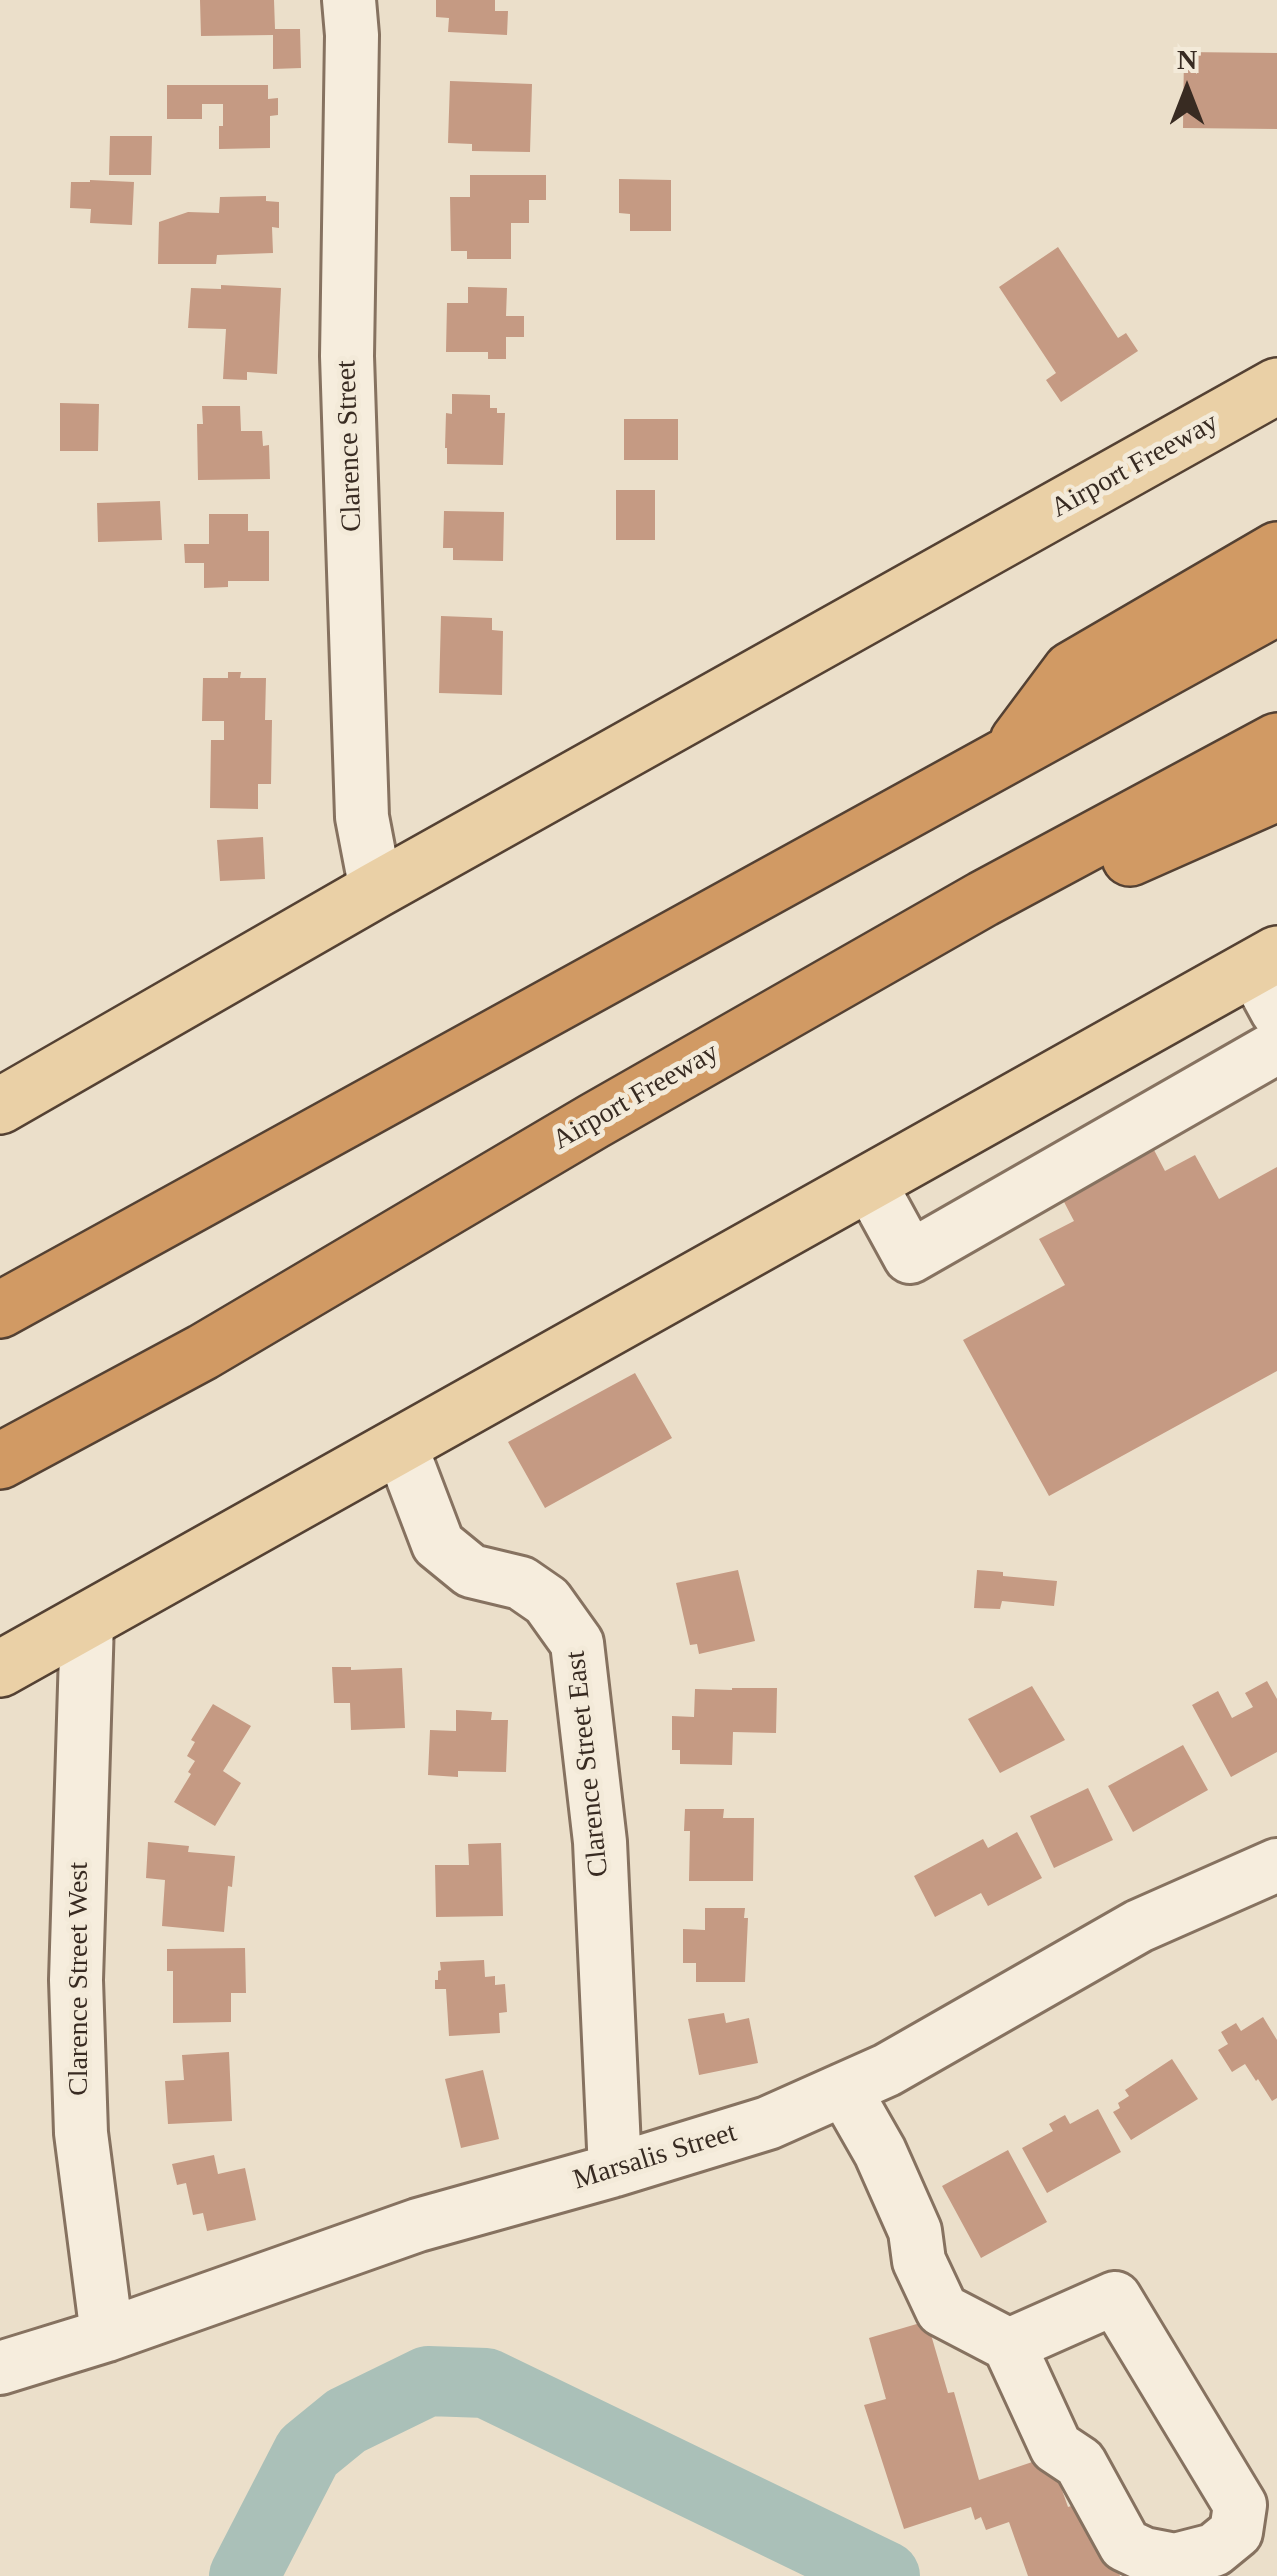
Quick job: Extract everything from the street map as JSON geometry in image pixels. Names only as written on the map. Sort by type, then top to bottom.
[{"type":"highway","points":[[1007,756],[1071,670],[1277,550]]},
{"type":"highway","points":[[0,1310],[1277,607]]},
{"type":"highway","name":"Airport Freeway","points":[[0,1462],[203,1352],[984,899],[1277,741]]},
{"type":"highway","points":[[594,1122],[677,1111],[1142,851],[1277,792]]},
{"type":"highway","points":[[0,1274],[99,1217],[172,1214]]},
{"type":"main road","name":"Airport Freeway","points":[[0,1106],[376,890],[1277,386]]},
{"type":"main road","points":[[0,1669],[868,1182],[1269,977]]},
{"type":"street","name":"Clarence Street","points":[[350,0],[347,356],[362,817],[376,890]]},
{"type":"street","points":[[868,1182],[910,1258],[1277,1046]]},
{"type":"street","name":"Clarence Street East","points":[[400,1444],[438,1544],[471,1571],[520,1583],[547,1601],[577,1643],[600,1842],[615,2170]]},
{"type":"street","name":"Clarence Street West","points":[[87,1620],[76,1980],[81,2133],[106,2335]]},
{"type":"street","name":"Marsalis Street","points":[[0,2368],[106,2335],[418,2225],[768,2123],[887,2070],[1139,1926],[1277,1866]]},
{"type":"street","points":[[844,2089],[880,2152],[908,2215],[915,2231],[919,2262],[942,2310],[1009,2345],[1056,2447],[1080,2463],[1125,2545],[1144,2554],[1175,2560],[1214,2550],[1236,2532],[1240,2505],[1115,2298],[1009,2345]]},
{"type":"building","points":[[200,0],[274,0],[275,29],[300,29],[301,68],[273,69],[273,35],[201,36]]},
{"type":"building","points":[[436,0],[495,0],[495,11],[508,11],[507,35],[448,32],[449,18],[436,17]]},
{"type":"building","points":[[1184,52],[1277,53],[1277,129],[1183,128]]},
{"type":"building","points":[[450,81],[532,84],[530,152],[472,151],[472,144],[448,143]]},
{"type":"building","points":[[167,85],[268,85],[268,99],[278,98],[278,115],[270,116],[270,148],[219,149],[223,104],[202,104],[202,119],[167,119]]},
{"type":"building","points":[[110,136],[152,136],[151,175],[109,175]]},
{"type":"building","points":[[470,175],[546,175],[546,200],[529,200],[529,223],[511,223],[511,259],[467,259],[467,251],[451,251],[450,197],[470,197]]},
{"type":"building","points":[[619,179],[671,180],[671,231],[630,231],[630,214],[619,213]]},
{"type":"building","points":[[71,182],[134,182],[132,225],[90,223],[91,209],[70,208]]},
{"type":"building","points":[[266,196],[266,201],[279,202],[279,228],[272,227],[273,253],[217,255],[216,264],[158,264],[159,222],[188,212],[219,213],[220,197]]},
{"type":"building","points":[[1058,247],[1118,338],[1126,333],[1138,351],[1061,402],[1046,380],[1056,373],[999,287]]},
{"type":"building","points":[[221,285],[281,288],[277,374],[247,372],[247,380],[223,379],[226,329],[188,328],[191,288],[221,289]]},
{"type":"building","points":[[468,287],[507,288],[506,316],[524,316],[524,337],[506,337],[506,359],[488,359],[488,352],[446,352],[447,303],[468,303]]},
{"type":"building","points":[[452,394],[490,395],[490,408],[505,413],[503,465],[447,464],[446,413],[452,414]]},
{"type":"building","points":[[60,403],[99,404],[98,451],[60,451]]},
{"type":"building","points":[[202,406],[240,406],[241,431],[262,431],[263,446],[269,445],[270,479],[198,480],[197,424],[203,424]]},
{"type":"building","points":[[624,419],[678,419],[678,460],[624,460]]},
{"type":"building","points":[[616,490],[655,490],[655,540],[616,540]]},
{"type":"building","points":[[160,501],[162,540],[98,542],[97,503]]},
{"type":"building","points":[[444,511],[504,512],[503,561],[453,560],[453,548],[443,548]]},
{"type":"building","points":[[209,514],[248,514],[248,531],[269,531],[269,581],[228,581],[228,587],[204,588],[204,563],[185,563],[184,544],[209,544]]},
{"type":"building","points":[[441,616],[492,618],[492,630],[503,631],[502,695],[439,693]]},
{"type":"building","points":[[228,672],[241,672],[240,678],[266,678],[265,720],[272,720],[271,784],[258,784],[258,809],[210,808],[211,740],[224,740],[224,721],[202,721],[203,678],[228,678]]},
{"type":"building","points":[[263,837],[265,879],[220,881],[217,840]]},
{"type":"building","points":[[1154,1150],[1165,1171],[1195,1155],[1219,1199],[1277,1167],[1277,1371],[1049,1496],[963,1340],[1065,1285],[1039,1239],[1074,1221],[1063,1200]]},
{"type":"building","points":[[635,1373],[672,1438],[545,1508],[508,1442]]},
{"type":"building","points":[[738,1570],[755,1641],[699,1654],[697,1644],[690,1645],[676,1583]]},
{"type":"building","points":[[977,1570],[1057,1581],[1054,1606],[1002,1601],[1000,1609],[974,1608]]},
{"type":"building","points":[[332,1667],[402,1668],[405,1728],[351,1730],[350,1703],[334,1703]]},
{"type":"building","points":[[1267,1681],[1277,1699],[1277,1752],[1231,1777],[1192,1705],[1218,1691],[1232,1718],[1253,1707],[1245,1693]]},
{"type":"building","points":[[1032,1686],[1065,1740],[1000,1773],[968,1719]]},
{"type":"building","points":[[777,1688],[776,1733],[733,1732],[732,1765],[680,1764],[680,1750],[672,1750],[672,1716],[694,1717],[695,1689]]},
{"type":"building","points":[[213,1704],[251,1726],[223,1771],[241,1783],[215,1826],[174,1802],[195,1761],[187,1756],[195,1742],[191,1740]]},
{"type":"building","points":[[456,1710],[492,1712],[491,1720],[508,1720],[506,1772],[458,1771],[458,1777],[428,1775],[430,1730],[456,1731]]},
{"type":"building","points":[[1183,1745],[1208,1790],[1133,1832],[1108,1786]]},
{"type":"building","points":[[1088,1788],[1113,1840],[1054,1868],[1030,1816]]},
{"type":"building","points":[[685,1809],[724,1809],[723,1818],[754,1818],[753,1881],[689,1881],[690,1831],[684,1831]]},
{"type":"building","points":[[1017,1832],[1042,1878],[988,1906],[981,1893],[935,1917],[914,1876],[983,1839],[988,1848]]},
{"type":"building","points":[[148,1842],[189,1846],[188,1852],[235,1856],[224,1932],[162,1926],[165,1880],[146,1878]]},
{"type":"building","points":[[501,1843],[503,1916],[436,1917],[435,1865],[469,1865],[468,1844]]},
{"type":"building","points":[[705,1908],[745,1908],[745,1982],[696,1982],[696,1963],[683,1963],[683,1929],[705,1930]]},
{"type":"building","points":[[245,1948],[246,1993],[231,1993],[231,2022],[173,2023],[173,1971],[167,1971],[167,1949]]},
{"type":"building","points":[[484,1960],[485,1977],[495,1976],[495,1985],[505,1984],[507,2012],[499,2013],[500,2033],[449,2036],[446,1989],[435,1989],[440,1962]]},
{"type":"building","points":[[724,2013],[726,2023],[749,2018],[758,2063],[699,2075],[688,2019]]},
{"type":"building","points":[[1263,2017],[1277,2040],[1277,2098],[1272,2101],[1245,2064],[1232,2072],[1218,2050],[1228,2044],[1221,2032],[1236,2023],[1241,2031]]},
{"type":"building","points":[[229,2052],[232,2121],[168,2124],[165,2081],[184,2080],[182,2055]]},
{"type":"building","points":[[1172,2059],[1198,2099],[1131,2140],[1113,2112],[1129,2096],[1125,2090]]},
{"type":"building","points":[[483,2070],[499,2139],[461,2148],[445,2079]]},
{"type":"building","points":[[1098,2109],[1121,2152],[1047,2193],[1022,2148],[1053,2131],[1049,2124],[1065,2115],[1070,2124]]},
{"type":"building","points":[[1008,2150],[1047,2222],[981,2258],[942,2186]]},
{"type":"building","points":[[214,2155],[218,2174],[245,2168],[256,2220],[207,2231],[203,2213],[193,2215],[186,2183],[177,2185],[172,2164]]},
{"type":"building","points":[[927,2321],[948,2393],[954,2392],[979,2480],[1050,2456],[1068,2507],[1093,2499],[1120,2576],[1028,2576],[1009,2522],[986,2530],[981,2517],[975,2520],[971,2507],[904,2529],[864,2405],[886,2399],[869,2338]]},
{"type":"waterway","points":[[244,2576],[308,2452],[346,2421],[428,2381],[486,2383],[885,2576]]}]
